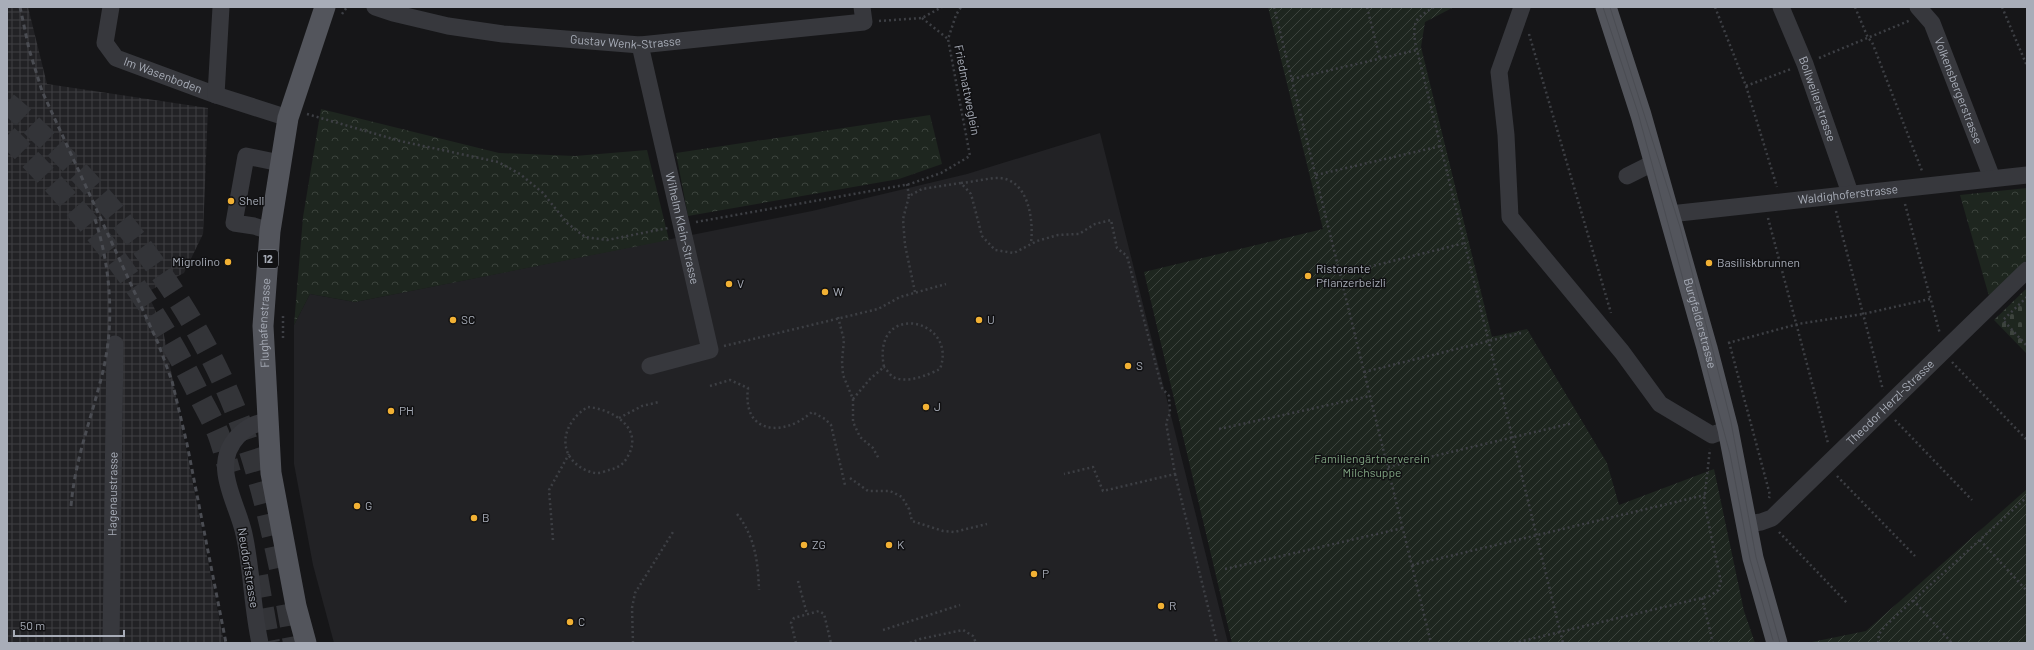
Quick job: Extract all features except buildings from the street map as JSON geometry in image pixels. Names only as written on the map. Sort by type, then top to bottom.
[{"type":"main road","name":"Flughafenstrasse","points":[[306,643],[296,606],[271,473],[263,326],[270,232],[280,163],[300,118],[325,7]]},
{"type":"main road","name":"Burgfelderstrasse","points":[[1606,7],[1670,214],[1720,432],[1747,524],[1753,558],[1777,643]]},
{"type":"street","name":"Im Wasenboden","points":[[111,7],[105,43],[116,58],[216,95],[300,118]]},
{"type":"street","points":[[216,95],[221,7]]},
{"type":"street","name":"Gustav Wenk-Strasse","points":[[375,7],[392,13],[448,26],[503,34],[640,46],[863,14]]},
{"type":"street","name":"Bollweilerstrasse","points":[[1781,7],[1805,64],[1850,193]]},
{"type":"street","points":[[1522,8],[1499,72],[1506,135],[1510,218],[1622,352],[1660,404],[1720,432]]},
{"type":"street","name":"Volkensbergerstrasse","points":[[1921,11],[1932,23],[1992,178]]},
{"type":"street","name":"Wilhelm Klein-Strasse","points":[[640,46],[710,350]]},
{"type":"street","points":[[270,232],[254,226],[234,223],[246,156],[280,163]]},
{"type":"street","points":[[1627,176],[1655,162]]},
{"type":"street","name":"Waldighoferstrasse","points":[[1670,214],[1850,193],[2027,175]]},
{"type":"street","name":"Theodor Herzl-Strasse","points":[[1747,524],[1761,522],[1772,518],[2027,270]]},
{"type":"street","name":"Hagenaustrasse","points":[[111,643],[115,344]]},
{"type":"street","points":[[650,366],[710,350]]},
{"type":"street","name":"Neudorfstrasse","points":[[260,643],[244,534],[228,488],[225,470],[227,456],[231,445],[237,437],[256,423],[268,422]]},
{"type":"path","points":[[863,14],[922,18],[942,7]]},
{"type":"path","name":"Friedmattweglein","points":[[907,184],[941,174],[970,156],[948,39],[956,14],[961,7]]},
{"type":"path","points":[[1274,7],[1431,643]]},
{"type":"path","points":[[1366,7],[1380,58]]},
{"type":"path","points":[[1434,7],[1418,17],[1414,26],[1417,50],[1563,643]]},
{"type":"path","points":[[1715,7],[1746,86],[1781,201]]},
{"type":"path","points":[[1855,7],[1868,38],[1872,42],[1927,185]]},
{"type":"path","points":[[2002,7],[2027,66]]},
{"type":"path","points":[[1522,8],[1611,314]]},
{"type":"path","points":[[1746,86],[1868,38],[1921,11]]},
{"type":"path","points":[[922,18],[948,39]]},
{"type":"path","points":[[1292,79],[1417,50]]},
{"type":"path","points":[[308,107],[300,118],[498,162],[520,174],[543,193],[567,223],[585,236],[607,240],[907,184],[909,196],[903,219],[905,245],[916,292]]},
{"type":"path","points":[[1316,175],[1441,146]]},
{"type":"path","points":[[909,196],[922,189],[995,178],[1004,179],[1017,185],[1026,200],[1029,209],[1032,236],[1031,244]]},
{"type":"path","points":[[961,183],[970,194],[982,236],[994,250],[1014,253],[1031,244],[1058,235],[1079,234],[1095,224],[1110,220],[1117,248],[1127,256],[1162,388],[1168,396],[1170,413],[1166,423],[1175,474],[1217,643]]},
{"type":"path","points":[[1901,188],[1943,351],[2027,440]]},
{"type":"path","points":[[1832,195],[1886,407],[1972,500]]},
{"type":"path","points":[[1763,203],[1798,324],[1830,462],[1915,556]]},
{"type":"path","points":[[1340,274],[1465,244]]},
{"type":"path","points":[[710,350],[838,317],[878,309],[900,296],[946,284]]},
{"type":"path","points":[[2027,297],[2003,320],[2027,346]]},
{"type":"path","points":[[1724,344],[1798,324],[1863,314],[1930,299]]},
{"type":"path","points":[[283,315],[283,346]]},
{"type":"path","points":[[838,317],[844,340],[842,361],[843,375],[853,399],[853,422],[860,437],[873,448],[880,458]]},
{"type":"path","points":[[911,323],[921,325],[933,332],[943,345],[944,358],[940,369],[930,374],[908,379],[894,377],[884,367],[882,355],[886,337],[896,325],[911,323]]},
{"type":"path","points":[[1364,372],[1521,333]]},
{"type":"path","points":[[1728,342],[1770,495],[1767,507],[1775,528],[1847,603]]},
{"type":"path","points":[[853,399],[870,379],[884,367]]},
{"type":"path","points":[[710,386],[730,380],[748,388],[746,402],[750,413],[756,422],[766,428],[774,429],[802,420],[812,412],[825,419],[831,425],[845,485]]},
{"type":"path","points":[[1219,429],[1370,396]]},
{"type":"path","points":[[619,418],[642,406],[659,402]]},
{"type":"path","points":[[588,407],[598,408],[612,413],[619,418],[625,423],[633,440],[631,451],[626,460],[618,468],[597,473],[586,470],[576,464],[569,454],[566,443],[566,432],[571,421],[578,413],[588,407]]},
{"type":"path","points":[[1388,468],[1573,423]]},
{"type":"path","points":[[1514,643],[1710,596],[1718,590],[1721,582],[1704,502],[1720,432]]},
{"type":"path","points":[[553,540],[549,490],[569,454]]},
{"type":"path","points":[[1064,474],[1093,467],[1104,491],[1175,474]]},
{"type":"path","points":[[850,478],[868,491],[890,491],[902,496],[909,509],[912,521],[943,531],[954,532],[987,524]]},
{"type":"path","points":[[1412,565],[1536,534],[1705,495]]},
{"type":"path","points":[[1878,643],[1878,637],[1881,630],[2027,497]]},
{"type":"path","points":[[737,514],[746,525],[754,546],[758,560],[759,590]]},
{"type":"path","points":[[1225,569],[1403,528]]},
{"type":"path","points":[[634,643],[632,608],[635,593],[673,532]]},
{"type":"path","points":[[1980,540],[2027,591]]},
{"type":"path","points":[[798,580],[806,614]]},
{"type":"path","points":[[1702,598],[1713,643]]},
{"type":"path","points":[[1913,600],[1952,643]]},
{"type":"path","points":[[883,630],[960,605]]},
{"type":"path","points":[[796,643],[791,623],[794,618],[819,611],[824,614],[831,643]]},
{"type":"path","points":[[910,643],[920,639],[963,630],[973,636],[976,643]]},
{"type":"shaded area","points":[[7,7],[28,7],[47,84],[208,108],[203,234],[184,273],[147,292],[162,325],[224,643],[7,643]]},
{"type":"shaded area","points":[[1100,133],[1228,643],[334,643],[313,565],[294,464],[294,325],[310,294],[355,302],[812,211],[967,174]]},
{"type":"green space","name":"Familiengärtnerverein Milchsuppe","points":[[1268,7],[1454,7],[1425,22],[1421,47],[1492,337],[1527,329],[1607,463],[1619,505],[1714,469],[1744,611],[1755,643],[1232,643],[1144,272],[1323,229]]},
{"type":"green space","points":[[321,109],[499,153],[575,156],[647,150],[669,240],[355,302],[310,294],[294,325],[303,217]]},
{"type":"green space","points":[[930,115],[942,164],[899,179],[688,216],[676,153]]},
{"type":"green space","points":[[2027,188],[2027,260],[1989,296],[1960,195]]},
{"type":"green space","points":[[2027,288],[2027,354],[1994,320]]},
{"type":"green space","points":[[2027,489],[2027,643],[1807,643],[1866,631]]},
{"type":"tunnel","points":[[7,103],[49,142],[106,202],[133,235],[182,305],[222,379],[245,435],[262,492],[280,568]]},
{"type":"tunnel","points":[[7,136],[35,164],[88,223],[135,285],[156,318],[195,387],[218,433],[230,473]]},
{"type":"tunnel","points":[[257,576],[269,643]]},
{"type":"tunnel","points":[[287,604],[294,643]]},
{"type":"tram line","points":[[1603,7],[1638,113],[1730,454],[1750,559],[1773,640]]},
{"type":"tram line","points":[[1610,7],[1680,227],[1731,422],[1756,557],[1780,643]]},
{"type":"railway","points":[[20,7],[29,49],[42,91],[158,343],[172,381],[187,444],[226,643]]},
{"type":"railway","points":[[71,506],[76,472],[98,392],[109,336],[110,317],[108,277],[105,257],[95,219]]},
{"type":"place","name":"Shell","points":[[231,201]]},
{"type":"place","name":"Migrolino","points":[[228,262]]},
{"type":"place","name":"Basiliskbrunnen","points":[[1709,263]]},
{"type":"place","name":"Ristorante Pflanzerbeizli","points":[[1308,276]]},
{"type":"place","name":"V","points":[[729,284]]},
{"type":"place","name":"W","points":[[825,292]]},
{"type":"place","name":"SC","points":[[453,320]]},
{"type":"place","name":"U","points":[[979,320]]},
{"type":"place","name":"S","points":[[1128,366]]},
{"type":"place","name":"J","points":[[926,407]]},
{"type":"place","name":"PH","points":[[391,411]]},
{"type":"place","name":"G","points":[[357,506]]},
{"type":"place","name":"B","points":[[474,518]]},
{"type":"place","name":"ZG","points":[[804,545]]},
{"type":"place","name":"K","points":[[889,545]]},
{"type":"place","name":"P","points":[[1034,574]]},
{"type":"place","name":"R","points":[[1161,606]]},
{"type":"place","name":"C","points":[[570,622]]}]
